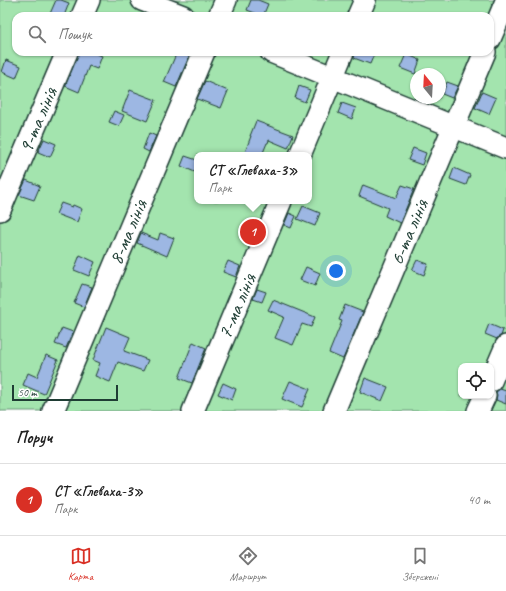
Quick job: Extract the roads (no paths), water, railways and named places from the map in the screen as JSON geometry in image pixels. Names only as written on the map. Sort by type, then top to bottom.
[{"type":"street","points":[[84,12],[89,0]]},
{"type":"street","points":[[142,0],[173,12]]},
{"type":"street","points":[[221,12],[226,0]]},
{"type":"street","points":[[360,12],[365,0]]},
{"type":"street","points":[[494,30],[506,1]]},
{"type":"street","name":"9-та лінія","points":[[0,210],[65,56]]},
{"type":"street","name":"8-ма лінія","points":[[53,411],[202,56]]},
{"type":"street","points":[[280,56],[506,148]]},
{"type":"street","points":[[301,152],[341,56]]},
{"type":"street","name":"6-та лінія","points":[[334,411],[483,56]]},
{"type":"street","name":"7-ма лінія","points":[[193,411],[280,204]]},
{"type":"street","points":[[494,374],[506,346]]},
{"type":"street","points":[[478,411],[484,399]]},
{"type":"place","name":"СТ «Глеваха-3»","points":[[253,232]]}]
